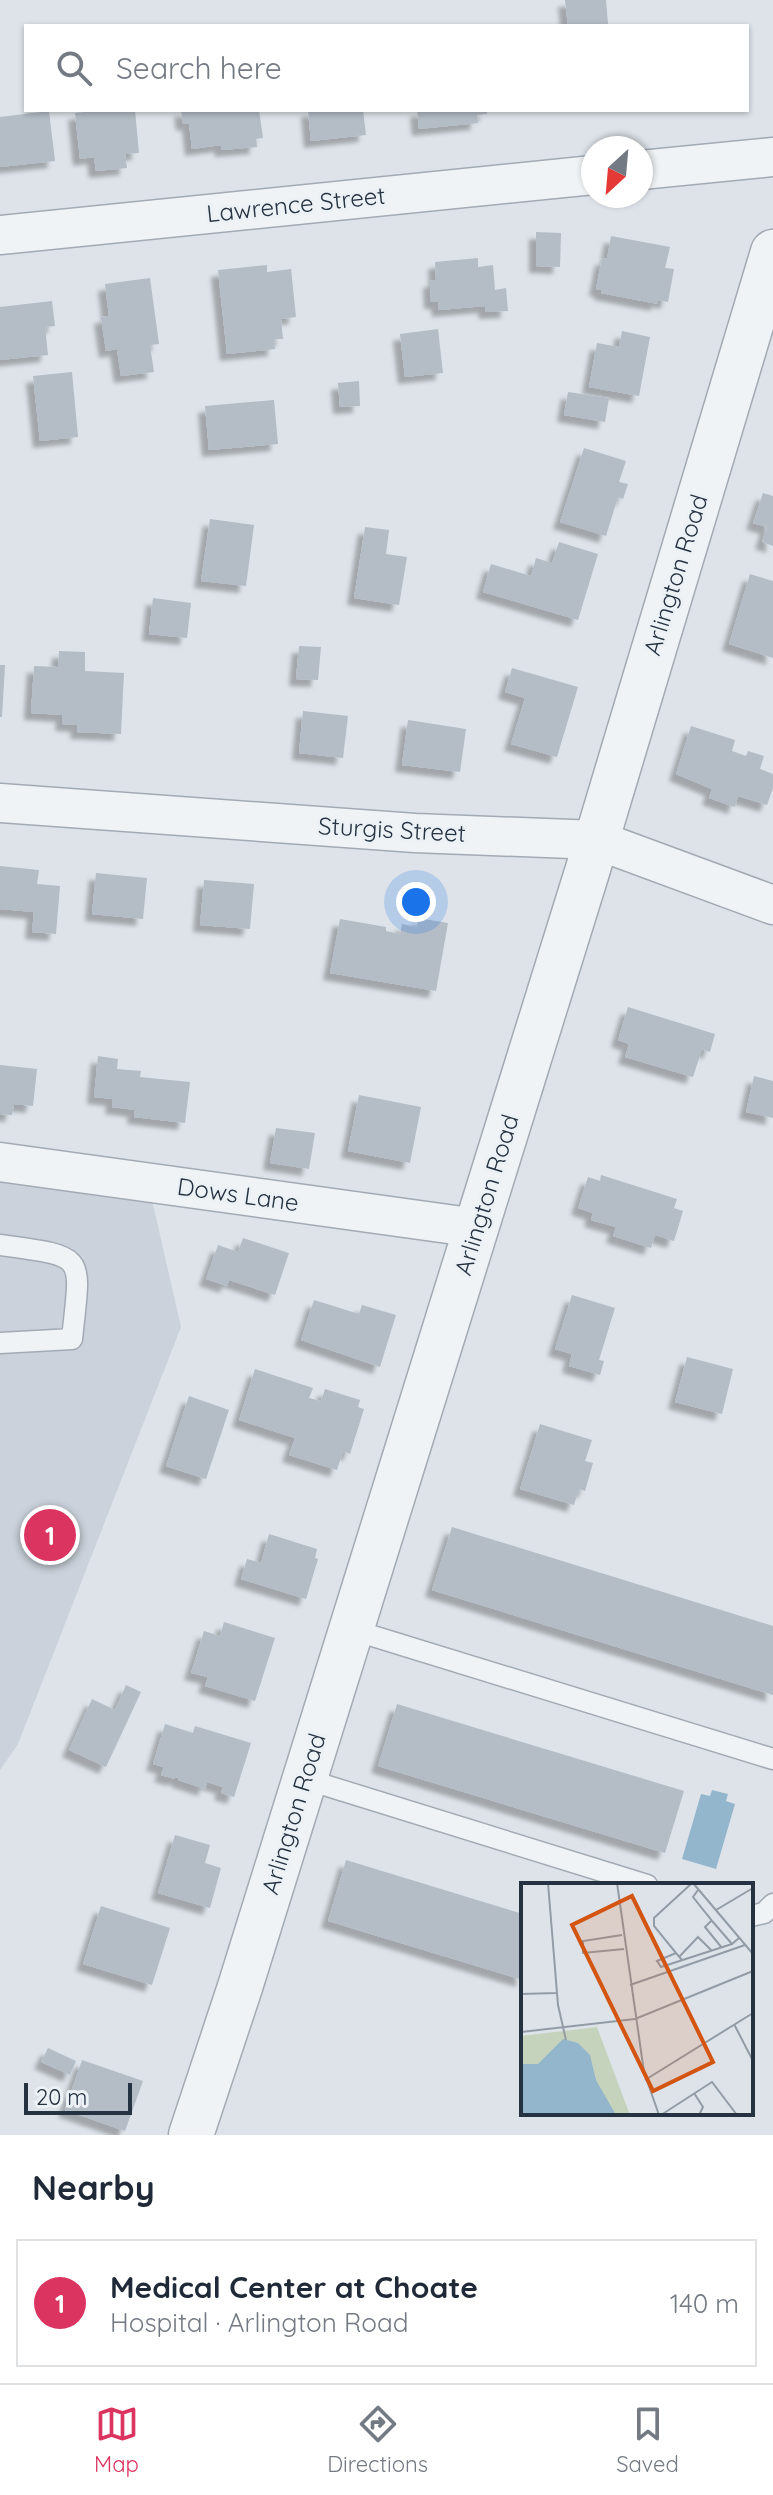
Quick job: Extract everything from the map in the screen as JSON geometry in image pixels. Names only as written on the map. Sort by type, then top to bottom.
[{"type":"street","points":[[653,169],[773,157]]},
{"type":"street","name":"Lawrence Street","points":[[0,235],[581,176]]},
{"type":"street","name":"Arlington Road","points":[[191,2135],[597,840],[773,252]]},
{"type":"street","name":"Sturgis Street","points":[[0,803],[415,833],[597,840],[773,905]]},
{"type":"street","name":"Dows Lane","points":[[0,1162],[477,1228]]},
{"type":"lane","points":[[0,1245],[60,1254],[74,1265],[78,1276],[72,1339],[0,1343]]},
{"type":"lane","points":[[350,1629],[773,1759]]},
{"type":"lane","points":[[305,1779],[641,1883]]},
{"type":"lane","points":[[753,1916],[764,1913],[773,1904]]},
{"type":"shaded area","points":[[0,1181],[152,1200],[181,1327],[18,1744],[0,1770]]},
{"type":"water","points":[[712,1790],[728,1794],[726,1801],[735,1804],[716,1869],[682,1859],[701,1794],[710,1796]]},
{"type":"building","points":[[565,0],[606,0],[608,24],[568,24]]},
{"type":"building","points":[[49,112],[55,161],[0,167],[0,117]]},
{"type":"building","points":[[135,112],[139,153],[125,154],[127,168],[96,171],[94,157],[80,159],[75,113]]},
{"type":"building","points":[[181,112],[259,112],[263,138],[256,139],[257,147],[222,150],[221,145],[192,149],[189,123],[183,124]]},
{"type":"building","points":[[308,112],[363,112],[366,135],[311,141]]},
{"type":"building","points":[[417,112],[487,112],[477,115],[478,123],[419,129]]},
{"type":"building","points":[[536,232],[561,233],[560,267],[536,266]]},
{"type":"building","points":[[611,236],[670,247],[665,268],[674,269],[668,302],[658,300],[658,304],[601,293],[596,289],[602,258],[607,259]]},
{"type":"building","points":[[478,258],[478,267],[493,265],[495,290],[506,288],[508,311],[486,312],[485,306],[439,310],[438,302],[431,302],[430,281],[436,280],[435,262]]},
{"type":"building","points":[[267,265],[267,272],[291,269],[296,317],[281,319],[283,339],[274,339],[275,349],[227,354],[218,270]]},
{"type":"building","points":[[150,278],[159,344],[150,345],[154,372],[121,376],[117,349],[106,351],[101,317],[109,316],[105,284]]},
{"type":"building","points":[[52,301],[55,326],[45,327],[48,355],[0,360],[0,307]]},
{"type":"building","points":[[438,329],[443,373],[405,377],[400,334]]},
{"type":"building","points":[[622,331],[650,337],[639,396],[589,387],[597,343],[619,347]]},
{"type":"building","points":[[72,372],[78,437],[40,441],[33,376]]},
{"type":"building","points":[[359,381],[360,406],[340,407],[338,383]]},
{"type":"building","points":[[568,392],[609,398],[605,422],[564,415]]},
{"type":"building","points":[[274,400],[278,444],[209,450],[205,406]]},
{"type":"building","points":[[584,448],[626,461],[619,482],[628,484],[623,499],[618,497],[606,536],[560,522]]},
{"type":"building","points":[[763,493],[773,496],[773,546],[762,542],[767,527],[753,523]]},
{"type":"building","points":[[210,519],[254,525],[246,586],[201,581]]},
{"type":"building","points":[[365,527],[389,530],[386,554],[407,557],[399,605],[354,598]]},
{"type":"building","points":[[559,542],[598,554],[578,620],[483,592],[491,564],[531,576],[536,558],[552,563]]},
{"type":"building","points":[[750,574],[773,581],[773,658],[729,644]]},
{"type":"building","points":[[153,598],[191,603],[187,638],[149,634]]},
{"type":"building","points":[[299,646],[321,647],[318,680],[296,679]]},
{"type":"building","points":[[59,651],[85,652],[85,671],[124,673],[121,734],[77,732],[78,725],[62,724],[63,715],[31,713],[34,666],[58,667]]},
{"type":"building","points":[[0,665],[5,665],[2,717],[0,717]]},
{"type":"building","points":[[512,668],[578,687],[557,757],[511,744],[525,698],[505,692]]},
{"type":"building","points":[[303,711],[348,716],[343,758],[299,753]]},
{"type":"building","points":[[408,720],[466,729],[460,772],[402,765]]},
{"type":"building","points":[[691,726],[735,740],[732,751],[746,756],[748,751],[764,756],[760,769],[773,774],[773,788],[767,805],[738,796],[735,807],[709,798],[712,789],[676,774]]},
{"type":"building","points":[[0,866],[39,870],[37,884],[60,886],[56,934],[32,932],[34,912],[0,909]]},
{"type":"building","points":[[96,873],[147,878],[143,919],[92,914]]},
{"type":"building","points":[[204,880],[254,884],[250,929],[200,925]]},
{"type":"building","points":[[418,918],[448,923],[436,991],[330,973],[340,919],[386,927],[386,931],[400,934],[402,924],[417,927]]},
{"type":"building","points":[[628,1007],[715,1034],[710,1052],[702,1049],[693,1077],[625,1057],[629,1044],[618,1040]]},
{"type":"building","points":[[98,1056],[118,1059],[117,1069],[141,1071],[140,1077],[190,1082],[185,1123],[134,1117],[135,1110],[112,1107],[113,1099],[94,1097]]},
{"type":"building","points":[[0,1065],[37,1069],[33,1106],[14,1104],[12,1115],[0,1114]]},
{"type":"building","points":[[754,1076],[773,1081],[773,1118],[746,1112]]},
{"type":"building","points":[[359,1095],[421,1107],[410,1163],[348,1151]]},
{"type":"building","points":[[276,1128],[315,1133],[309,1169],[270,1163]]},
{"type":"building","points":[[601,1175],[677,1199],[674,1208],[683,1211],[674,1241],[655,1235],[651,1248],[613,1236],[616,1227],[591,1220],[593,1213],[578,1208],[588,1177],[600,1181]]},
{"type":"building","points":[[243,1238],[289,1253],[275,1295],[229,1280],[227,1286],[206,1279],[218,1245],[238,1252]]},
{"type":"building","points":[[572,1295],[615,1308],[599,1360],[604,1361],[600,1375],[569,1366],[572,1354],[555,1349]]},
{"type":"building","points":[[314,1300],[359,1314],[362,1305],[396,1315],[380,1367],[301,1340]]},
{"type":"building","points":[[687,1357],[733,1369],[722,1414],[675,1402]]},
{"type":"building","points":[[255,1369],[313,1388],[309,1398],[321,1401],[325,1389],[360,1400],[358,1407],[364,1409],[350,1454],[343,1451],[337,1470],[289,1455],[295,1438],[239,1420]]},
{"type":"building","points":[[189,1396],[229,1410],[206,1479],[166,1466]]},
{"type":"building","points":[[540,1424],[592,1440],[585,1461],[593,1463],[585,1491],[579,1489],[574,1505],[520,1489]]},
{"type":"building","points":[[452,1527],[773,1626],[773,1695],[432,1590]]},
{"type":"building","points":[[269,1534],[317,1549],[315,1558],[318,1559],[306,1599],[241,1579],[247,1559],[261,1563]]},
{"type":"building","points":[[224,1622],[275,1638],[255,1701],[205,1686],[208,1677],[191,1673],[204,1631],[220,1636]]},
{"type":"building","points":[[126,1685],[141,1692],[106,1767],[69,1750],[92,1699],[115,1710]]},
{"type":"building","points":[[397,1704],[684,1791],[665,1853],[378,1766]]},
{"type":"building","points":[[165,1724],[193,1733],[195,1726],[251,1743],[234,1797],[221,1793],[223,1787],[207,1782],[205,1789],[179,1778],[161,1775],[164,1767],[153,1764]]},
{"type":"building","points":[[175,1835],[210,1845],[205,1863],[221,1868],[210,1908],[158,1893]]},
{"type":"building","points":[[346,1860],[521,1913],[521,1979],[328,1921]]},
{"type":"building","points":[[101,1906],[170,1928],[152,1985],[83,1964]]},
{"type":"building","points":[[48,2048],[76,2061],[70,2075],[41,2062]]},
{"type":"building","points":[[82,2060],[143,2081],[125,2131],[65,2110]]},
{"type":"place","name":"Medical Center at Choate","points":[[50,1535]]}]
